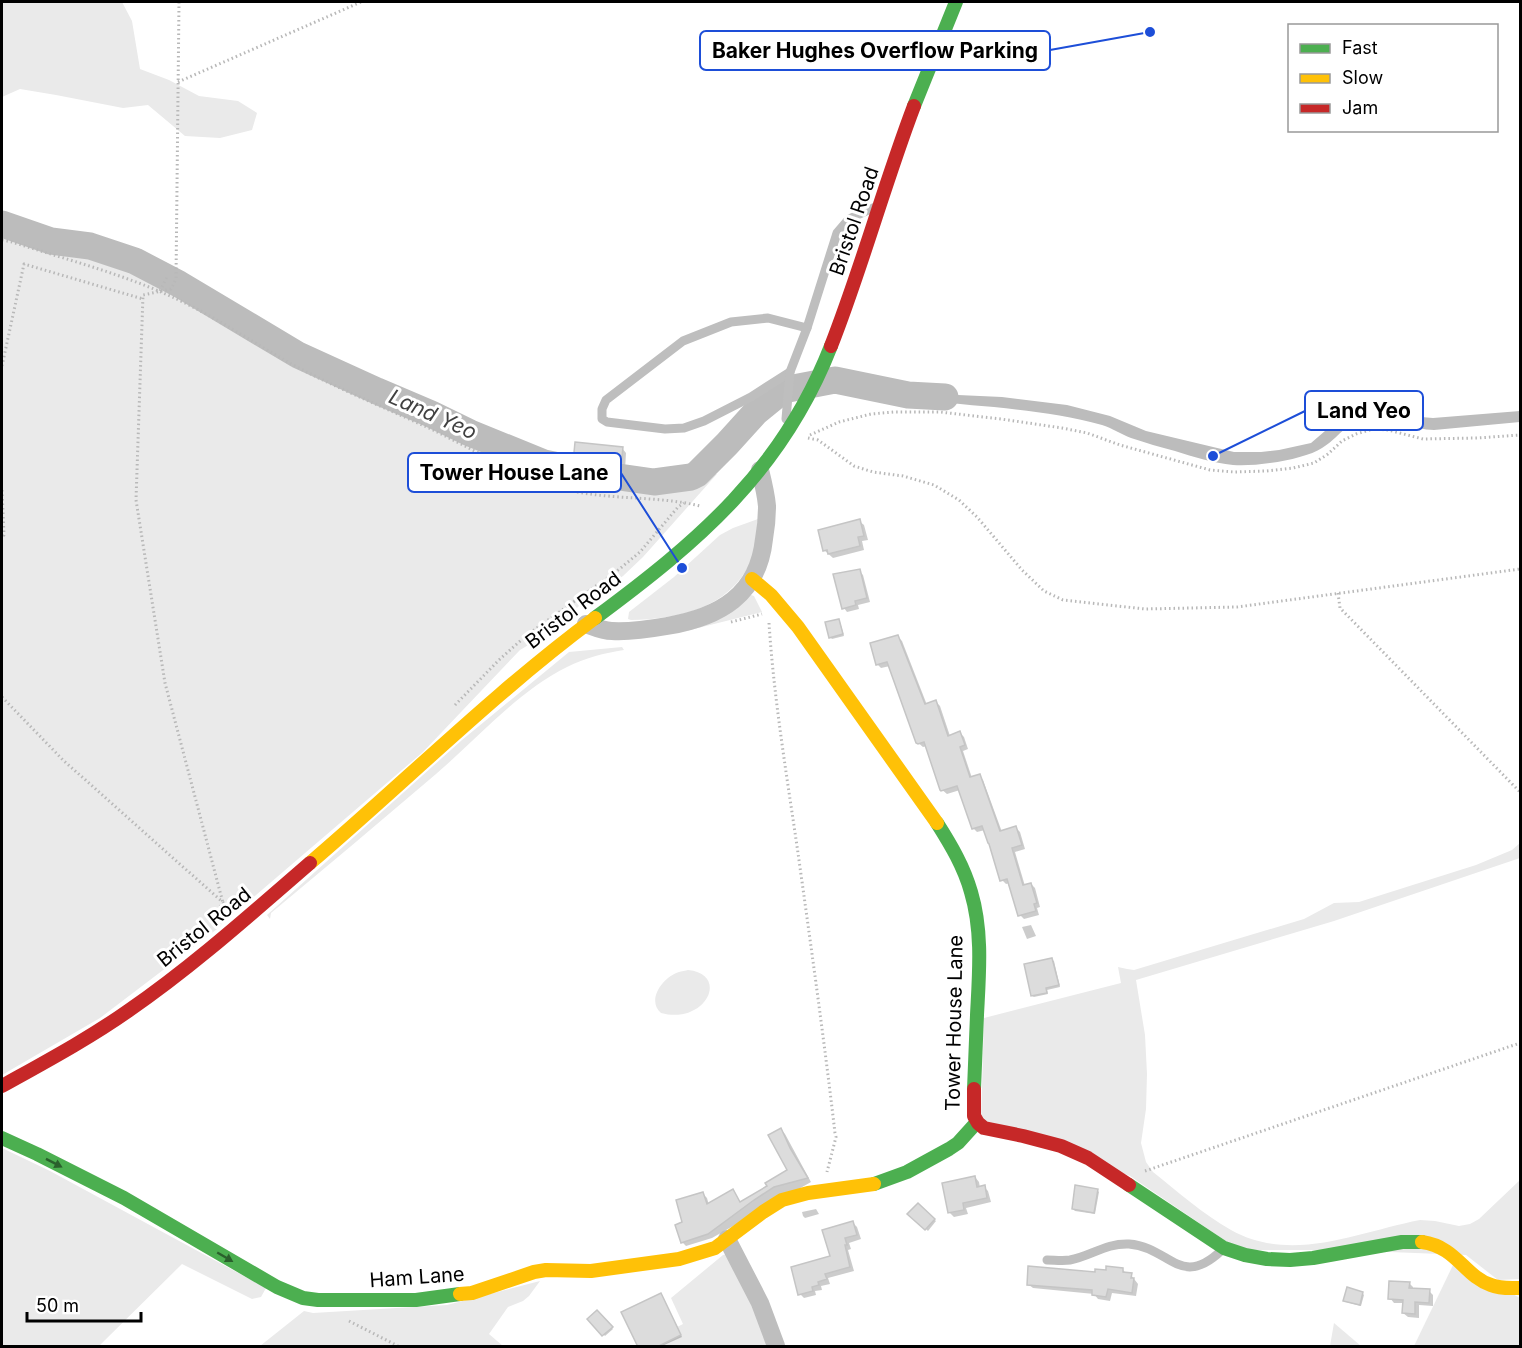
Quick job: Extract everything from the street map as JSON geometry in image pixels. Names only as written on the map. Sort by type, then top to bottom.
[{"type":"street","name":"Bristol Road","points":[[2,1086],[113,1022],[163,985],[357,824],[530,668],[665,564],[700,535],[730,505],[760,470],[789,429],[820,371],[832,344],[922,85],[956,2]]},
{"type":"street","points":[[586,624],[612,632],[659,627],[692,621],[728,604],[746,588],[752,579],[763,549],[766,497],[760,470]]},
{"type":"street","name":"Tower House Lane","points":[[752,579],[774,597],[798,627],[938,824],[953,848],[967,879],[975,904],[980,958],[973,1105],[973,1114],[977,1122],[984,1128],[1061,1146],[1088,1158],[1224,1248],[1237,1254],[1287,1259],[1310,1258],[1417,1241],[1440,1246],[1481,1281],[1491,1286],[1508,1289],[1521,1288]]},
{"type":"street","name":"Ham Lane","points":[[2,1138],[124,1198],[277,1287],[303,1298],[327,1301],[397,1301],[459,1296],[546,1270],[612,1269],[679,1259],[715,1248],[782,1200],[808,1193],[873,1184],[907,1172],[958,1143],[977,1122]]},
{"type":"street","points":[[727,1239],[760,1303],[776,1347]]},
{"type":"lane","points":[[789,429],[790,372],[807,328],[837,233],[849,219],[879,205]]},
{"type":"lane","points":[[790,372],[751,397],[704,421],[684,428],[665,429],[607,422],[602,419],[602,409],[606,400],[683,340],[731,322],[768,318],[807,328]]},
{"type":"lane","points":[[1047,1260],[1072,1260],[1113,1245],[1131,1244],[1184,1267],[1193,1268],[1214,1258],[1224,1248]]},
{"type":"path","points":[[178,2],[176,279],[171,289],[143,296],[136,500],[165,683],[223,903]]},
{"type":"path","points":[[178,82],[361,2]]},
{"type":"path","points":[[2,240],[86,263],[160,291],[362,399],[506,467],[554,486],[583,493],[691,504]]},
{"type":"path","points":[[2,366],[24,264],[143,299]]},
{"type":"path","points":[[160,291],[168,275]]},
{"type":"path","points":[[789,429],[811,435],[839,422],[870,414],[894,411],[940,412],[1087,433],[1120,445],[1210,470],[1234,472],[1293,468],[1314,463],[1342,441],[1373,429],[1388,430],[1423,439],[1521,435]]},
{"type":"path","points":[[789,429],[818,440],[854,466],[934,485],[959,500],[977,517],[1022,570],[1044,591],[1063,600],[1145,609],[1237,607],[1521,569]]},
{"type":"path","points":[[2,490],[4,535],[2,537]]},
{"type":"path","points":[[1338,593],[1340,608],[1521,792]]},
{"type":"path","points":[[769,620],[783,751],[836,1133],[826,1176]]},
{"type":"path","points":[[2,697],[63,760],[227,906]]},
{"type":"path","points":[[1127,1183],[1130,1176],[1521,1043]]},
{"type":"path","points":[[327,1301],[331,1312],[398,1347]]},
{"type":"shaded area","points":[[2,2],[122,2],[132,21],[140,69],[169,80],[199,96],[238,101],[257,113],[252,130],[220,138],[185,136],[148,105],[123,108],[20,89],[2,97]]},
{"type":"shaded area","points":[[2,227],[62,248],[85,248],[112,255],[147,271],[289,355],[381,398],[400,405],[430,410],[526,458],[599,473],[650,479],[686,479],[717,474],[643,557],[623,576],[579,606],[555,629],[520,650],[423,752],[242,907],[232,899],[225,904],[221,926],[100,1018],[2,1075]]},
{"type":"shaded area","points":[[911,388],[958,395],[1002,397],[1067,405],[1110,416],[1146,431],[1234,452],[1279,450],[1311,443],[1346,413],[1357,408],[1377,406],[1433,418],[1520,411],[1520,422],[1434,430],[1385,419],[1367,419],[1347,427],[1322,448],[1303,456],[1266,464],[1233,465],[1204,460],[1131,438],[1106,426],[1075,419],[1008,409],[907,399]]},
{"type":"shaded area","points":[[758,519],[753,556],[741,577],[730,590],[716,600],[684,614],[649,619],[628,619],[629,612],[674,577],[720,535]]},
{"type":"shaded area","points":[[751,595],[754,596],[762,612],[682,632],[707,624]]},
{"type":"shaded area","points":[[622,647],[624,650],[595,656],[574,664],[549,677],[515,702],[436,774],[271,913],[270,919],[267,915],[462,740],[569,652]]},
{"type":"shaded area","points":[[1520,843],[1520,858],[1334,921],[1136,980],[1145,1035],[1147,1074],[1146,1109],[1141,1143],[1146,1162],[1153,1172],[1191,1202],[1231,1230],[1254,1240],[1301,1245],[1349,1237],[1420,1220],[1459,1226],[1470,1224],[1479,1219],[1520,1180],[1520,1279],[1498,1280],[1466,1255],[1339,1250],[1239,1250],[1130,1176],[981,1120],[984,1018],[1121,983],[1118,967],[1134,970],[1304,919],[1334,903],[1359,902],[1476,865],[1512,850]]},
{"type":"shaded area","points":[[688,970],[701,973],[708,980],[710,989],[707,997],[700,1006],[690,1012],[677,1015],[661,1013],[655,1002],[658,990],[673,975]]},
{"type":"shaded area","points":[[2,1148],[50,1171],[266,1288],[261,1297],[252,1299],[182,1264],[99,1346],[2,1346]]},
{"type":"shaded area","points":[[727,1254],[753,1302],[771,1346],[657,1346],[681,1335],[677,1327],[683,1324],[671,1298]]},
{"type":"shaded area","points":[[1454,1263],[1520,1298],[1520,1346],[1414,1346]]},
{"type":"shaded area","points":[[540,1281],[523,1301],[508,1307],[489,1334],[503,1346],[260,1346],[304,1311],[313,1313],[447,1305]]},
{"type":"shaded area","points":[[1334,1323],[1361,1346],[1330,1346]]},
{"type":"building","points":[[575,442],[623,447],[621,466],[600,462],[600,464],[573,463]]},
{"type":"building","points":[[860,519],[864,536],[858,537],[860,546],[828,554],[827,550],[823,551],[818,530]]},
{"type":"building","points":[[860,569],[867,598],[855,601],[856,605],[842,609],[833,574]]},
{"type":"building","points":[[839,619],[843,634],[829,638],[825,622]]},
{"type":"building","points":[[898,635],[925,704],[936,700],[948,736],[960,731],[965,745],[960,747],[970,777],[980,774],[1000,831],[1016,826],[1022,845],[1012,848],[1023,885],[1031,883],[1037,903],[1034,904],[1036,911],[1018,916],[1007,879],[1000,881],[982,826],[972,829],[957,786],[940,790],[924,742],[916,743],[887,662],[876,665],[870,643]]},
{"type":"building","points":[[1052,958],[1059,985],[1046,988],[1047,993],[1031,996],[1024,964]]},
{"type":"building","points":[[781,1128],[808,1178],[774,1187],[708,1234],[681,1243],[675,1225],[682,1222],[676,1200],[703,1192],[707,1204],[733,1189],[740,1202],[767,1186],[765,1183],[787,1170],[768,1135]]},
{"type":"building","points":[[975,1176],[977,1187],[985,1185],[987,1198],[963,1203],[964,1210],[948,1213],[942,1183]]},
{"type":"building","points":[[1075,1185],[1098,1189],[1094,1213],[1072,1209]]},
{"type":"building","points":[[918,1203],[935,1219],[925,1230],[907,1214]]},
{"type":"building","points":[[853,1221],[857,1235],[845,1238],[850,1267],[825,1274],[827,1279],[812,1287],[813,1291],[798,1295],[791,1267],[830,1256],[822,1230]]},
{"type":"building","points":[[1028,1266],[1095,1272],[1095,1269],[1106,1270],[1106,1266],[1123,1268],[1123,1272],[1132,1273],[1131,1278],[1134,1278],[1132,1293],[1108,1289],[1106,1297],[1092,1295],[1092,1290],[1027,1285]]},
{"type":"building","points":[[1389,1281],[1410,1282],[1409,1288],[1430,1289],[1429,1303],[1415,1302],[1415,1314],[1402,1313],[1403,1300],[1388,1299]]},
{"type":"building","points":[[1347,1287],[1363,1292],[1360,1305],[1343,1301]]},
{"type":"building","points":[[661,1293],[681,1335],[657,1347],[638,1347],[621,1312]]},
{"type":"building","points":[[597,1310],[613,1327],[602,1336],[587,1319]]},
{"type":"waterway","name":"Land Yeo","points":[[2,224],[51,241],[90,246],[135,261],[179,284],[298,355],[470,433],[544,463],[598,474],[654,482],[691,477],[697,474],[756,412],[783,390],[835,380],[908,395],[945,397]]},
{"type":"traffic: fast","points":[[914,106],[956,2]]},
{"type":"traffic: fast","points":[[595,618],[669,561],[734,500],[762,467],[788,430],[811,390],[831,346]]},
{"type":"traffic: fast","points":[[937,823],[965,874],[975,907],[979,938],[979,969],[974,1089]]},
{"type":"traffic: fast","points":[[874,1184],[907,1172],[949,1149],[958,1143],[977,1122]]},
{"type":"traffic: fast","points":[[2,1138],[124,1198],[277,1287],[303,1298],[416,1300],[460,1294]]},
{"type":"traffic: fast","points":[[1129,1185],[1224,1248],[1245,1255],[1290,1260],[1402,1242],[1422,1242]]},
{"type":"traffic: slow","points":[[752,579],[771,595],[798,627],[937,823]]},
{"type":"traffic: slow","points":[[310,863],[485,707],[595,618]]},
{"type":"traffic: slow","points":[[460,1294],[472,1293],[546,1270],[591,1271],[679,1259],[715,1248],[782,1200],[808,1193],[874,1184]]},
{"type":"traffic: slow","points":[[1422,1242],[1434,1245],[1452,1255],[1482,1281],[1498,1287],[1520,1288]]},
{"type":"traffic: jam","points":[[831,346],[914,106]]},
{"type":"traffic: jam","points":[[2,1086],[97,1031],[152,994],[221,940],[310,863]]},
{"type":"traffic: jam","points":[[974,1089],[974,1116],[984,1128],[1061,1146],[1088,1158],[1129,1185]]},
{"type":"place","name":"Baker Hughes Overflow Parking","points":[[1150,32]]},
{"type":"place","name":"Land Yeo","points":[[1213,456]]},
{"type":"place","name":"Tower House Lane","points":[[682,568]]}]
